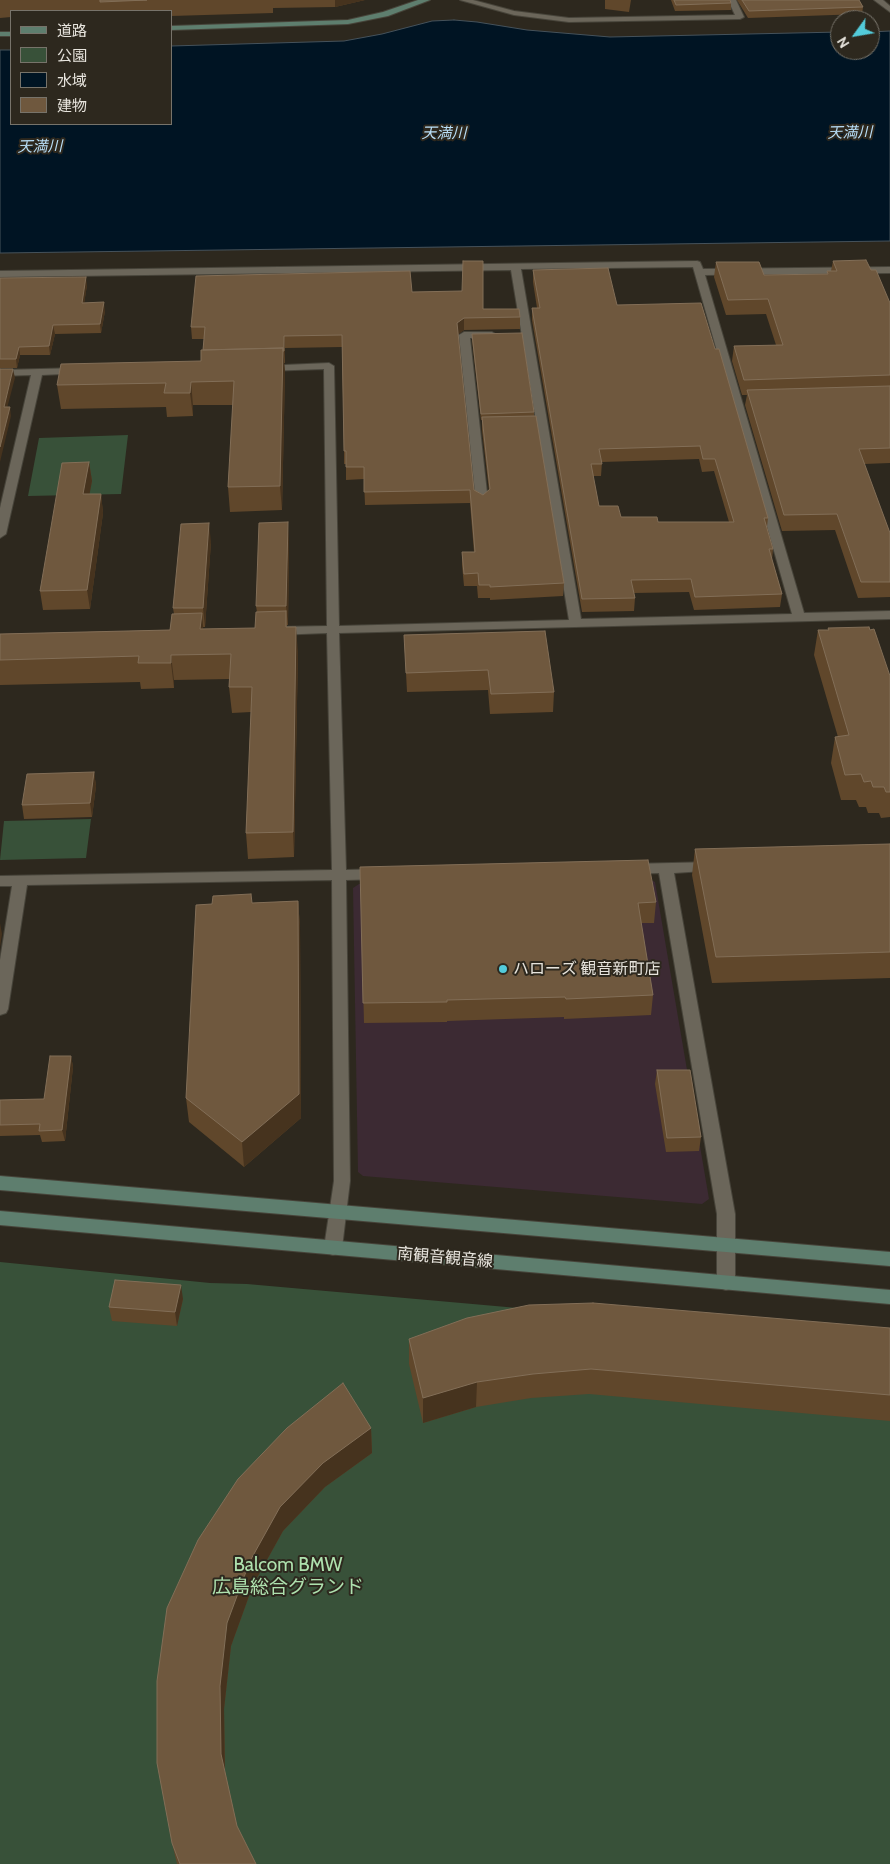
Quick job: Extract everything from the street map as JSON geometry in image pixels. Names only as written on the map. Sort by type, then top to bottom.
[{"type":"main road","points":[[172,28],[348,22],[384,14],[426,0]]},
{"type":"main road","points":[[0,1183],[890,1259]]},
{"type":"main road","name":"南観音観音線","points":[[0,1218],[890,1296]]},
{"type":"street","points":[[464,0],[538,18],[569,20],[740,17],[732,0]]},
{"type":"street","points":[[878,0],[890,10]]},
{"type":"street","points":[[0,274],[697,264],[741,400],[799,617]]},
{"type":"street","points":[[516,267],[523,334],[537,423],[576,624]]},
{"type":"street","points":[[699,272],[890,270]]},
{"type":"street","points":[[482,502],[479,425],[464,335],[500,334]]},
{"type":"street","points":[[251,368],[329,366],[339,875],[342,1181],[333,1248]]},
{"type":"street","points":[[0,373],[95,371]]},
{"type":"street","points":[[0,534],[4,499],[37,372]]},
{"type":"street","points":[[264,632],[890,615]]},
{"type":"street","points":[[616,869],[724,867]]},
{"type":"street","points":[[666,868],[724,1205],[726,1283]]},
{"type":"street","points":[[0,881],[398,873]]},
{"type":"street","points":[[0,1009],[20,881]]},
{"type":"shaded area","points":[[645,877],[655,882],[709,1199],[702,1204],[363,1176],[358,1172],[353,888],[359,884]]},
{"type":"green space","points":[[128,435],[121,494],[28,496],[39,438]]},
{"type":"green space","points":[[91,819],[86,858],[0,860],[4,821]]},
{"type":"green space","name":"Balcom BMW 広島総合グランド","points":[[0,1262],[210,1283],[247,1284],[890,1341],[890,1864],[0,1864]]},
{"type":"water","name":"天満川","points":[[454,20],[527,30],[610,37],[830,32],[830,60],[880,60],[880,32],[890,31],[890,241],[0,253],[0,50],[10,50],[10,125],[172,125],[172,46],[344,41],[382,34],[432,21]]},
{"type":"building","points":[[100,0],[147,0],[100,2]]},
{"type":"building","points":[[674,0],[730,0],[731,3],[676,5]]},
{"type":"building","points":[[742,0],[859,0],[863,7],[749,11]]},
{"type":"building","points":[[866,260],[871,270],[876,270],[890,303],[890,375],[744,380],[734,346],[783,345],[768,299],[728,300],[716,262],[759,262],[764,275],[828,274],[827,271],[837,271],[833,261]]},
{"type":"building","points":[[463,261],[483,261],[483,309],[519,309],[520,317],[464,318],[457,323],[474,490],[483,495],[490,489],[482,417],[536,416],[564,583],[490,587],[490,585],[479,585],[478,573],[464,574],[462,552],[475,552],[470,490],[364,492],[364,467],[346,467],[346,451],[344,451],[342,335],[284,336],[284,351],[283,348],[203,350],[205,327],[191,327],[196,276],[410,271],[412,292],[462,291]]},
{"type":"building","points":[[608,268],[617,305],[701,303],[715,349],[719,349],[768,518],[764,518],[773,549],[769,549],[782,594],[695,597],[691,579],[631,580],[635,598],[582,599],[532,308],[540,308],[533,270]],"holes":[[[700,446],[703,459],[715,459],[734,522],[658,522],[657,517],[621,517],[618,506],[599,506],[591,464],[602,464],[599,449]]]},
{"type":"building","points":[[86,277],[82,303],[104,302],[100,324],[53,325],[49,346],[19,347],[16,359],[0,359],[0,278]]},
{"type":"building","points":[[522,333],[534,412],[481,414],[472,334]]},
{"type":"building","points":[[283,348],[280,486],[228,487],[234,381],[191,382],[190,393],[164,393],[166,383],[57,385],[61,364],[201,361],[201,350]]},
{"type":"building","points":[[0,369],[13,369],[4,407],[10,407],[0,447]]},
{"type":"building","points":[[890,386],[890,448],[859,449],[890,533],[890,582],[861,582],[837,514],[784,515],[747,390]]},
{"type":"building","points":[[89,462],[83,494],[101,494],[87,590],[40,591],[62,463]]},
{"type":"building","points":[[288,522],[286,606],[256,606],[259,523]]},
{"type":"building","points":[[209,523],[203,608],[173,608],[181,524]]},
{"type":"building","points":[[286,611],[286,627],[296,627],[293,832],[246,833],[252,687],[229,687],[231,654],[171,655],[171,663],[138,663],[139,656],[0,660],[0,634],[170,630],[172,614],[202,613],[200,629],[255,628],[256,612]]},
{"type":"building","points":[[869,627],[870,630],[874,629],[890,676],[890,792],[886,792],[884,787],[873,787],[871,781],[864,782],[861,774],[845,775],[835,737],[849,735],[818,630]]},
{"type":"building","points":[[545,631],[554,692],[491,694],[488,670],[406,673],[404,635]]},
{"type":"building","points":[[94,772],[90,803],[22,805],[27,774]]},
{"type":"building","points":[[890,844],[890,952],[716,957],[695,849]]},
{"type":"building","name":"ハローズ 観音新町店","points":[[648,860],[656,902],[638,903],[653,995],[566,999],[565,997],[363,1003],[360,867]]},
{"type":"building","points":[[251,894],[252,903],[298,901],[299,1094],[242,1142],[186,1098],[196,905],[212,904],[213,896]]},
{"type":"building","points":[[50,1056],[71,1056],[62,1130],[39,1131],[40,1124],[0,1125],[0,1100],[44,1099]]},
{"type":"building","points":[[657,1070],[690,1070],[701,1137],[667,1138]]},
{"type":"building","points":[[115,1280],[181,1285],[175,1312],[109,1307]]},
{"type":"building","points":[[593,1303],[890,1328],[890,1395],[591,1369],[533,1374],[477,1382],[423,1398],[409,1339],[467,1318],[529,1305]]},
{"type":"building","points":[[343,1383],[371,1428],[323,1463],[280,1507],[250,1561],[227,1623],[220,1686],[221,1754],[237,1826],[256,1864],[180,1864],[172,1843],[157,1763],[157,1681],[167,1608],[198,1540],[238,1479],[287,1428]]},
{"type":"place","name":"ハローズ 観音新町店","points":[[503,969]]}]
